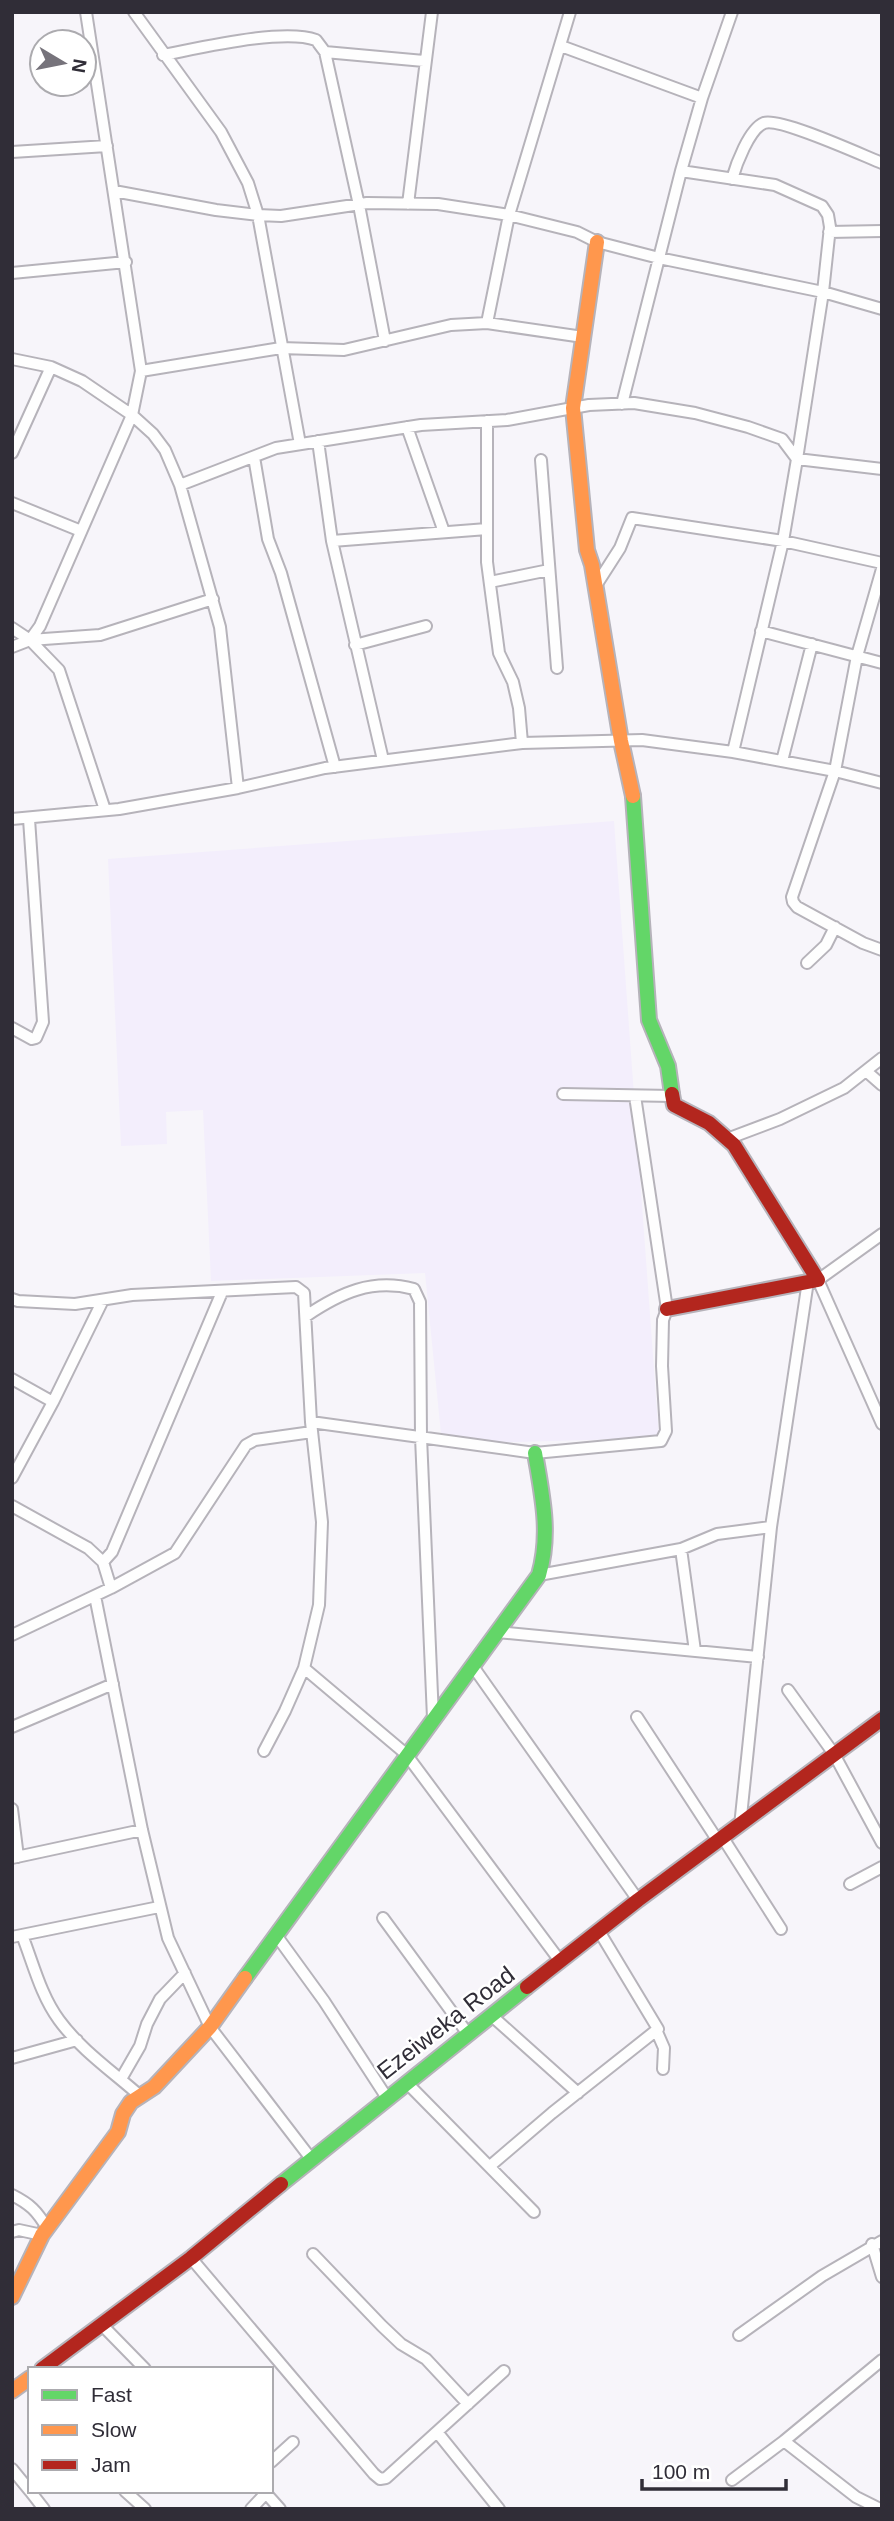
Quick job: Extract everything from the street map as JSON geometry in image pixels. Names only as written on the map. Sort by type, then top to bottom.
[{"type":"street","points":[[30,640],[40,626],[132,415],[141,371],[86,12]]},
{"type":"street","points":[[134,12],[221,132],[248,183],[258,215],[300,444]]},
{"type":"street","points":[[408,204],[432,12]]},
{"type":"street","points":[[488,323],[509,215],[570,12]]},
{"type":"street","points":[[622,404],[681,171],[702,98],[732,12]]},
{"type":"street","points":[[163,55],[295,35],[316,40],[325,52],[359,205],[385,341]]},
{"type":"street","points":[[561,46],[702,98]]},
{"type":"street","points":[[325,52],[424,61]]},
{"type":"street","points":[[732,179],[737,161],[755,130],[764,123],[774,122],[801,131],[882,163]]},
{"type":"street","points":[[12,152],[107,146]]},
{"type":"street","points":[[681,171],[775,185],[822,206],[828,215],[823,292],[783,541],[733,752]]},
{"type":"street","points":[[114,191],[216,210],[281,216],[359,205],[438,204],[509,215],[577,232],[597,242],[659,258],[823,292],[882,309]]},
{"type":"street","points":[[829,232],[882,230]]},
{"type":"street","points":[[597,242],[573,408],[587,550],[632,790],[649,1020],[668,1066],[674,1105],[709,1123],[734,1145],[813,1281],[882,1424]]},
{"type":"street","points":[[12,273],[126,262]]},
{"type":"street","points":[[141,371],[281,348],[344,350],[451,325],[488,323],[583,337]]},
{"type":"street","points":[[12,359],[51,367],[82,381],[132,415],[153,434],[165,450],[180,485],[220,627],[238,788]]},
{"type":"street","points":[[12,453],[51,367]]},
{"type":"street","points":[[180,485],[276,448],[407,427],[507,420],[573,408],[634,403],[695,413],[748,427],[782,439],[797,459],[882,469]]},
{"type":"street","points":[[487,421],[490,582],[499,653],[513,682],[519,708],[522,743]]},
{"type":"street","points":[[407,427],[444,532]]},
{"type":"street","points":[[318,441],[332,541],[383,760]]},
{"type":"street","points":[[254,457],[268,539],[281,573],[335,767]]},
{"type":"street","points":[[541,460],[557,668]]},
{"type":"street","points":[[12,503],[81,531]]},
{"type":"street","points":[[595,587],[620,548],[632,518],[783,541],[882,563]]},
{"type":"street","points":[[332,541],[487,529]]},
{"type":"street","points":[[882,569],[858,656],[835,771],[792,897],[797,906],[882,950]]},
{"type":"street","points":[[490,582],[549,570]]},
{"type":"street","points":[[12,646],[30,640],[100,635],[213,599]]},
{"type":"street","points":[[355,645],[426,626]]},
{"type":"street","points":[[761,631],[882,663]]},
{"type":"street","points":[[13,633],[30,640],[59,670],[105,810]]},
{"type":"street","points":[[782,761],[811,644]]},
{"type":"street","points":[[12,819],[105,810],[238,788],[335,767],[522,743],[642,740],[733,752],[835,771],[882,783]]},
{"type":"street","points":[[12,1028],[32,1039],[36,1038],[43,1023],[29,819]]},
{"type":"street","points":[[807,964],[826,945],[835,927]]},
{"type":"street","points":[[727,1139],[780,1119],[844,1088],[882,1058]]},
{"type":"street","points":[[866,1071],[882,1085]]},
{"type":"street","points":[[563,1094],[673,1096]]},
{"type":"street","points":[[12,1635],[111,1588],[175,1553],[246,1445],[255,1440],[312,1427],[421,1437],[535,1453],[661,1441],[666,1431],[662,1366],[663,1320],[667,1309],[635,1096]]},
{"type":"street","points":[[667,1309],[813,1281],[882,1234]]},
{"type":"street","points":[[740,1826],[771,1527],[813,1281]]},
{"type":"street","points":[[306,1316],[332,1299],[360,1287],[397,1284],[414,1289],[420,1302],[421,1437],[433,1718]]},
{"type":"street","points":[[12,1299],[75,1304],[132,1295],[296,1287],[304,1293],[312,1427],[322,1522],[319,1605],[304,1668],[264,1751]]},
{"type":"street","points":[[103,1562],[111,1552],[222,1292]]},
{"type":"street","points":[[12,1478],[103,1300]]},
{"type":"street","points":[[12,1379],[53,1402]]},
{"type":"street","points":[[12,2297],[44,2231],[118,2132],[123,2114],[131,2102],[154,2087],[210,2027],[406,1754],[539,1575],[548,1539],[535,1453]]},
{"type":"street","points":[[12,1506],[88,1548],[103,1562],[111,1588]]},
{"type":"street","points":[[539,1575],[681,1549],[717,1534],[771,1527]]},
{"type":"street","points":[[681,1549],[695,1651]]},
{"type":"street","points":[[95,1596],[142,1830],[168,1938],[210,2027],[312,2160]]},
{"type":"street","points":[[497,1632],[758,1657]]},
{"type":"street","points":[[472,1665],[638,1900]]},
{"type":"street","points":[[304,1668],[406,1754],[561,1961]]},
{"type":"street","points":[[12,1727],[113,1684]]},
{"type":"street","points":[[788,1690],[834,1754],[882,1843]]},
{"type":"street","points":[[637,1717],[781,1929]]},
{"type":"street","name":"Ezeiweka Road","points":[[45,2367],[191,2258],[406,2082],[638,1900],[882,1719]]},
{"type":"street","points":[[12,1809],[15,1857],[142,1830]]},
{"type":"street","points":[[850,1884],[882,1867]]},
{"type":"street","points":[[139,2095],[77,2040],[59,2020],[17,1936],[159,1907]]},
{"type":"street","points":[[383,1918],[468,2034]]},
{"type":"street","points":[[599,1931],[657,2025],[664,2048],[663,2069]]},
{"type":"street","points":[[276,1935],[324,2001],[387,2098]]},
{"type":"street","points":[[121,2079],[140,2046],[147,2024],[160,1999],[185,1973]]},
{"type":"street","points":[[492,2016],[578,2093]]},
{"type":"street","points":[[490,2166],[657,2032]]},
{"type":"street","points":[[12,2058],[77,2040]]},
{"type":"street","points":[[406,2082],[534,2212]]},
{"type":"street","points":[[12,2195],[36,2210],[44,2231]]},
{"type":"street","points":[[12,2232],[44,2231]]},
{"type":"street","points":[[739,2336],[877,2242],[882,2277]]},
{"type":"street","points":[[313,2254],[382,2326],[401,2344],[432,2365],[468,2403]]},
{"type":"street","points":[[191,2258],[380,2479],[386,2478],[504,2371]]},
{"type":"street","points":[[102,2325],[143,2367]]},
{"type":"street","points":[[732,2480],[882,2360]]},
{"type":"street","points":[[12,2391],[28,2381]]},
{"type":"street","points":[[437,2432],[499,2509]]},
{"type":"street","points":[[784,2441],[856,2497],[880,2509]]},
{"type":"street","points":[[273,2460],[293,2442]]},
{"type":"street","points":[[12,2469],[28,2489]]},
{"type":"street","points":[[32,2493],[44,2509]]},
{"type":"street","points":[[127,2493],[145,2509]]},
{"type":"street","points":[[251,2509],[264,2493]]},
{"type":"street","points":[[266,2493],[280,2509]]},
{"type":"shaded area","points":[[614,821],[659,1438],[442,1444],[425,1273],[211,1281],[203,1110],[166,1112],[167,1144],[121,1146],[108,859]]},
{"type":"traffic: fast","points":[[633,796],[649,1020],[668,1066],[672,1094]]},
{"type":"traffic: fast","points":[[245,1978],[539,1575],[545,1529],[535,1453]]},
{"type":"traffic: fast","points":[[281,2184],[527,1987]]},
{"type":"traffic: slow","points":[[597,242],[573,408],[587,550],[592,565],[621,741],[633,796]]},
{"type":"traffic: slow","points":[[12,2297],[42,2235],[118,2132],[123,2114],[131,2102],[154,2087],[210,2027],[245,1978]]},
{"type":"traffic: slow","points":[[12,2391],[28,2379]]},
{"type":"traffic: jam","points":[[667,1309],[818,1280],[734,1145],[709,1123],[674,1105],[672,1094]]},
{"type":"traffic: jam","points":[[527,1987],[638,1900],[882,1719]]},
{"type":"traffic: jam","points":[[45,2367],[191,2258],[281,2184]]}]
